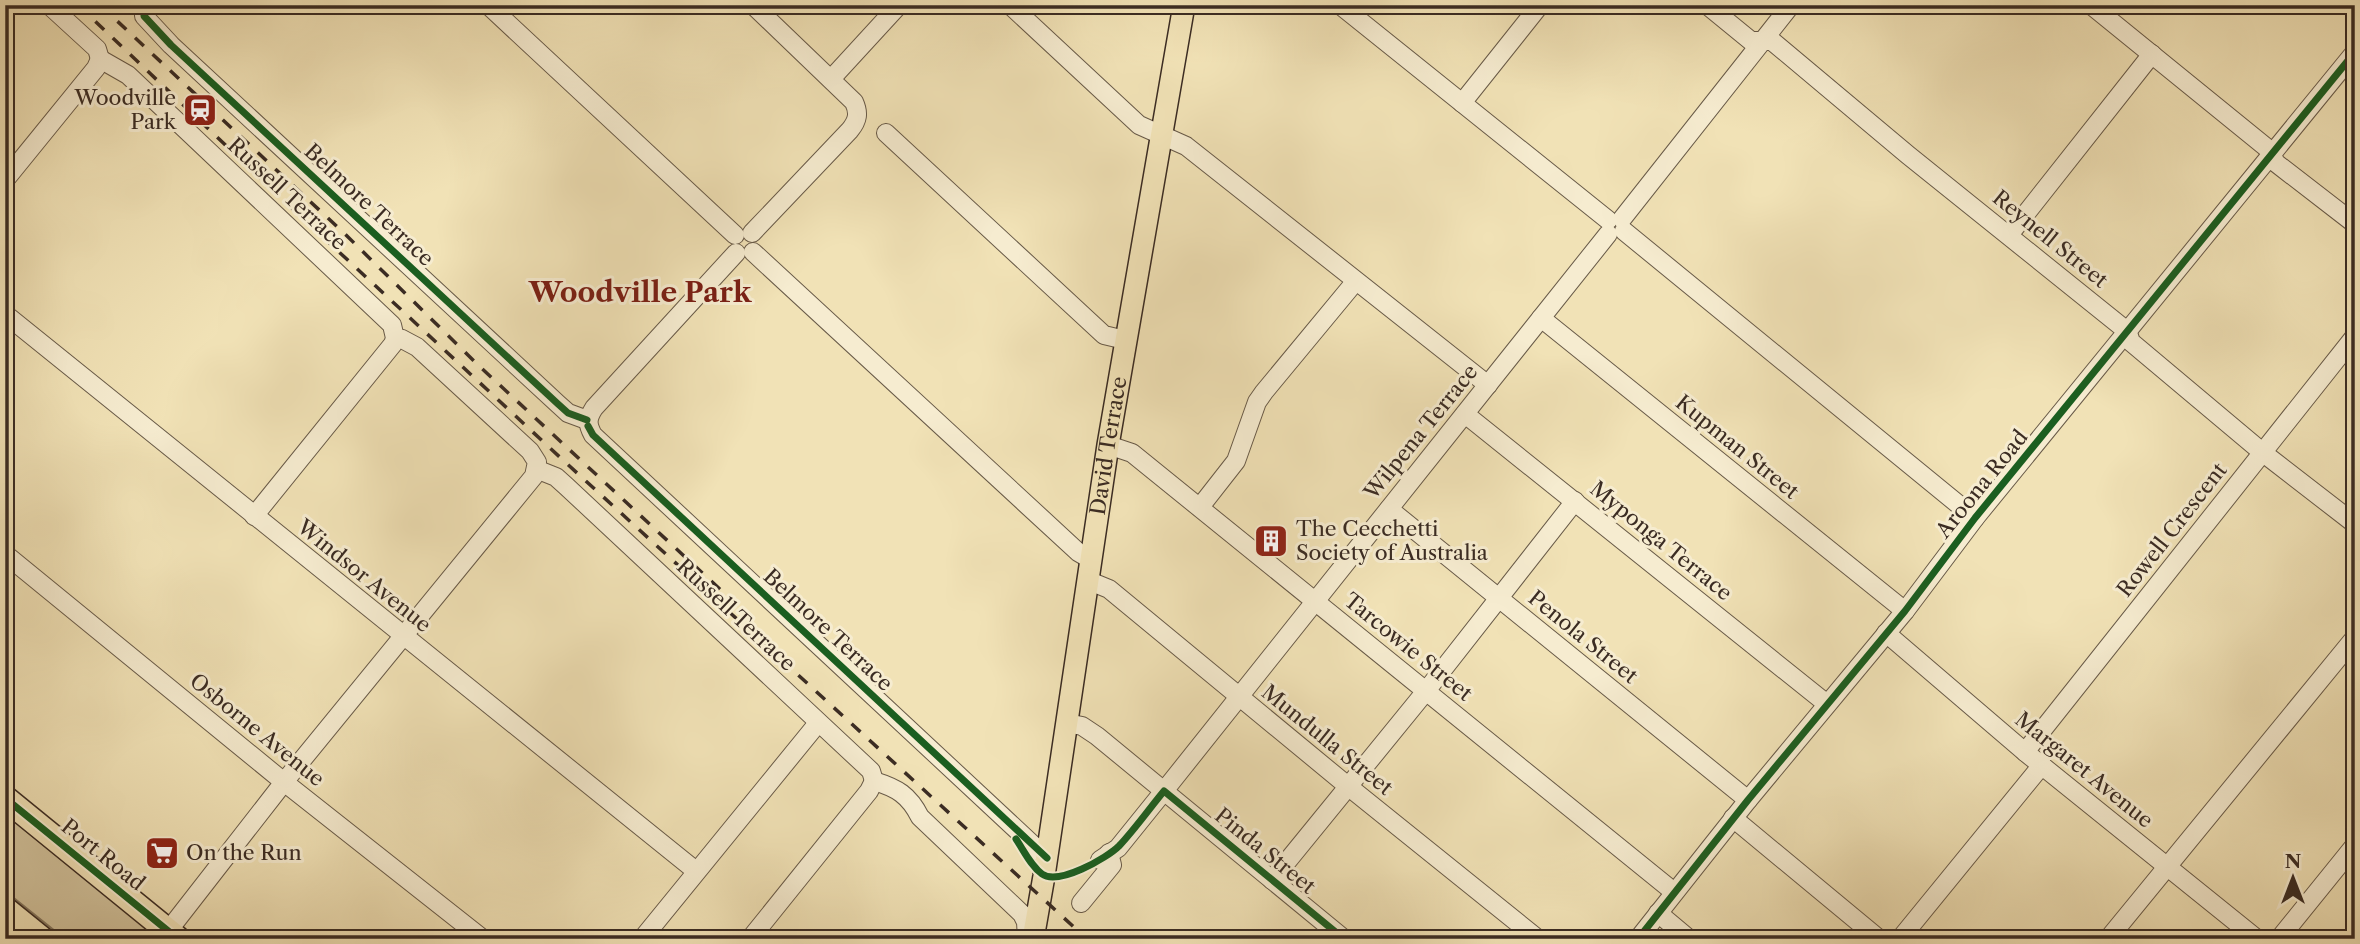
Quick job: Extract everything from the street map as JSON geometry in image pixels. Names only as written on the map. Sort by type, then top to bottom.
[{"type":"highway","name":"Port Road","points":[[5,799],[173,935]]},
{"type":"highway","points":[[5,909],[42,939]]},
{"type":"main road","name":"David Terrace","points":[[1030,939],[1047,858],[1125,340],[1184,5]]},
{"type":"street","name":"Russell Terrace","points":[[49,5],[97,49],[100,59],[128,75],[392,325],[394,341],[407,341],[417,347],[530,451],[537,462],[536,468],[556,477],[871,771],[874,781],[902,792],[914,804],[920,817],[1022,914],[1030,939]]},
{"type":"street","name":"Mundulla Street","points":[[488,5],[1077,552],[1109,589],[1538,939]]},
{"type":"street","points":[[588,423],[594,408],[850,130],[857,117],[858,110],[854,102],[752,5]]},
{"type":"street","points":[[831,79],[899,5]]},
{"type":"street","points":[[1010,5],[1139,125],[1186,146],[1488,385]]},
{"type":"street","points":[[1340,5],[1975,518]]},
{"type":"street","points":[[1462,103],[1540,5]]},
{"type":"street","name":"Reynell Street","points":[[1707,5],[1751,41],[1772,41],[2128,333],[2131,342],[2262,452],[2355,524]]},
{"type":"street","name":"Wilpena Terrace","points":[[1081,903],[1112,865],[1105,856],[1118,848],[1164,791],[1791,5]]},
{"type":"street","points":[[2091,5],[2267,148],[2276,163],[2355,224]]},
{"type":"street","name":"Belmore Terrace","points":[[143,6],[144,16],[171,45],[558,404],[568,413],[588,423],[593,435],[1047,858]]},
{"type":"street","name":"Aroona Road","points":[[1638,939],[1733,818],[1905,611],[1975,518],[2355,52]]},
{"type":"street","points":[[2009,235],[2152,54]]},
{"type":"street","points":[[5,180],[96,68],[100,59]]},
{"type":"street","points":[[886,133],[1104,335],[1125,340]]},
{"type":"street","points":[[1200,507],[1236,461],[1257,402],[1355,282]]},
{"type":"street","name":"Windsor Avenue","points":[[5,314],[696,871]]},
{"type":"street","name":"Kupman Street","points":[[1541,318],[1905,611]]},
{"type":"street","name":"Rowell Crescent","points":[[2025,752],[2355,337]]},
{"type":"street","points":[[254,516],[394,341]]},
{"type":"street","name":"Myponga Terrace","points":[[1465,414],[1827,704]]},
{"type":"street","name":"Tarcowie Street","points":[[1108,445],[1132,453],[1675,892]]},
{"type":"street","points":[[173,935],[284,782],[534,476],[536,468]]},
{"type":"street","points":[[1272,880],[1426,691],[1574,500]]},
{"type":"street","name":"Penola Street","points":[[1389,509],[1748,800]]},
{"type":"street","name":"Osborne Avenue","points":[[5,554],[284,782],[483,939]]},
{"type":"street","name":"Margaret Avenue","points":[[1886,634],[2025,752],[2256,939]]},
{"type":"street","points":[[2108,939],[2352,641]]},
{"type":"street","points":[[642,939],[818,723]]},
{"type":"street","name":"Pinda Street","points":[[1066,723],[1082,726],[1344,939]]},
{"type":"street","points":[[1900,939],[2042,765]]},
{"type":"street","points":[[750,939],[869,791],[874,781]]},
{"type":"street","points":[[1733,818],[1878,939]]},
{"type":"street","points":[[2279,939],[2355,845]]},
{"type":"street","points":[[1658,913],[1689,939]]},
{"type":"shaded area","points":[[5,814],[160,939],[65,939],[5,891]]},
{"type":"railway","points":[[78,5],[564,461],[1087,939]]},
{"type":"railway","points":[[100,5],[346,235],[477,364],[752,619]]},
{"type":"cycle path","points":[[138,5],[144,7],[144,16],[171,45],[558,404],[568,413],[587,420]]},
{"type":"cycle path","points":[[1638,939],[1748,800],[1905,611],[1975,518],[2355,52]]},
{"type":"cycle path","points":[[588,426],[593,435],[1047,858]]},
{"type":"cycle path","points":[[1016,839],[1031,863],[1042,874],[1049,877],[1070,874],[1094,863],[1119,846],[1164,791],[1344,939]]},
{"type":"cycle path","points":[[5,798],[178,939]]},
{"type":"place","name":"Woodville Park","points":[[200,110]]},
{"type":"place","name":"The Cecchetti Society of Australia","points":[[1271,541]]},
{"type":"place","name":"On the Run","points":[[162,853]]},
{"type":"district","name":"Woodville Park","points":[[640,292]]}]
